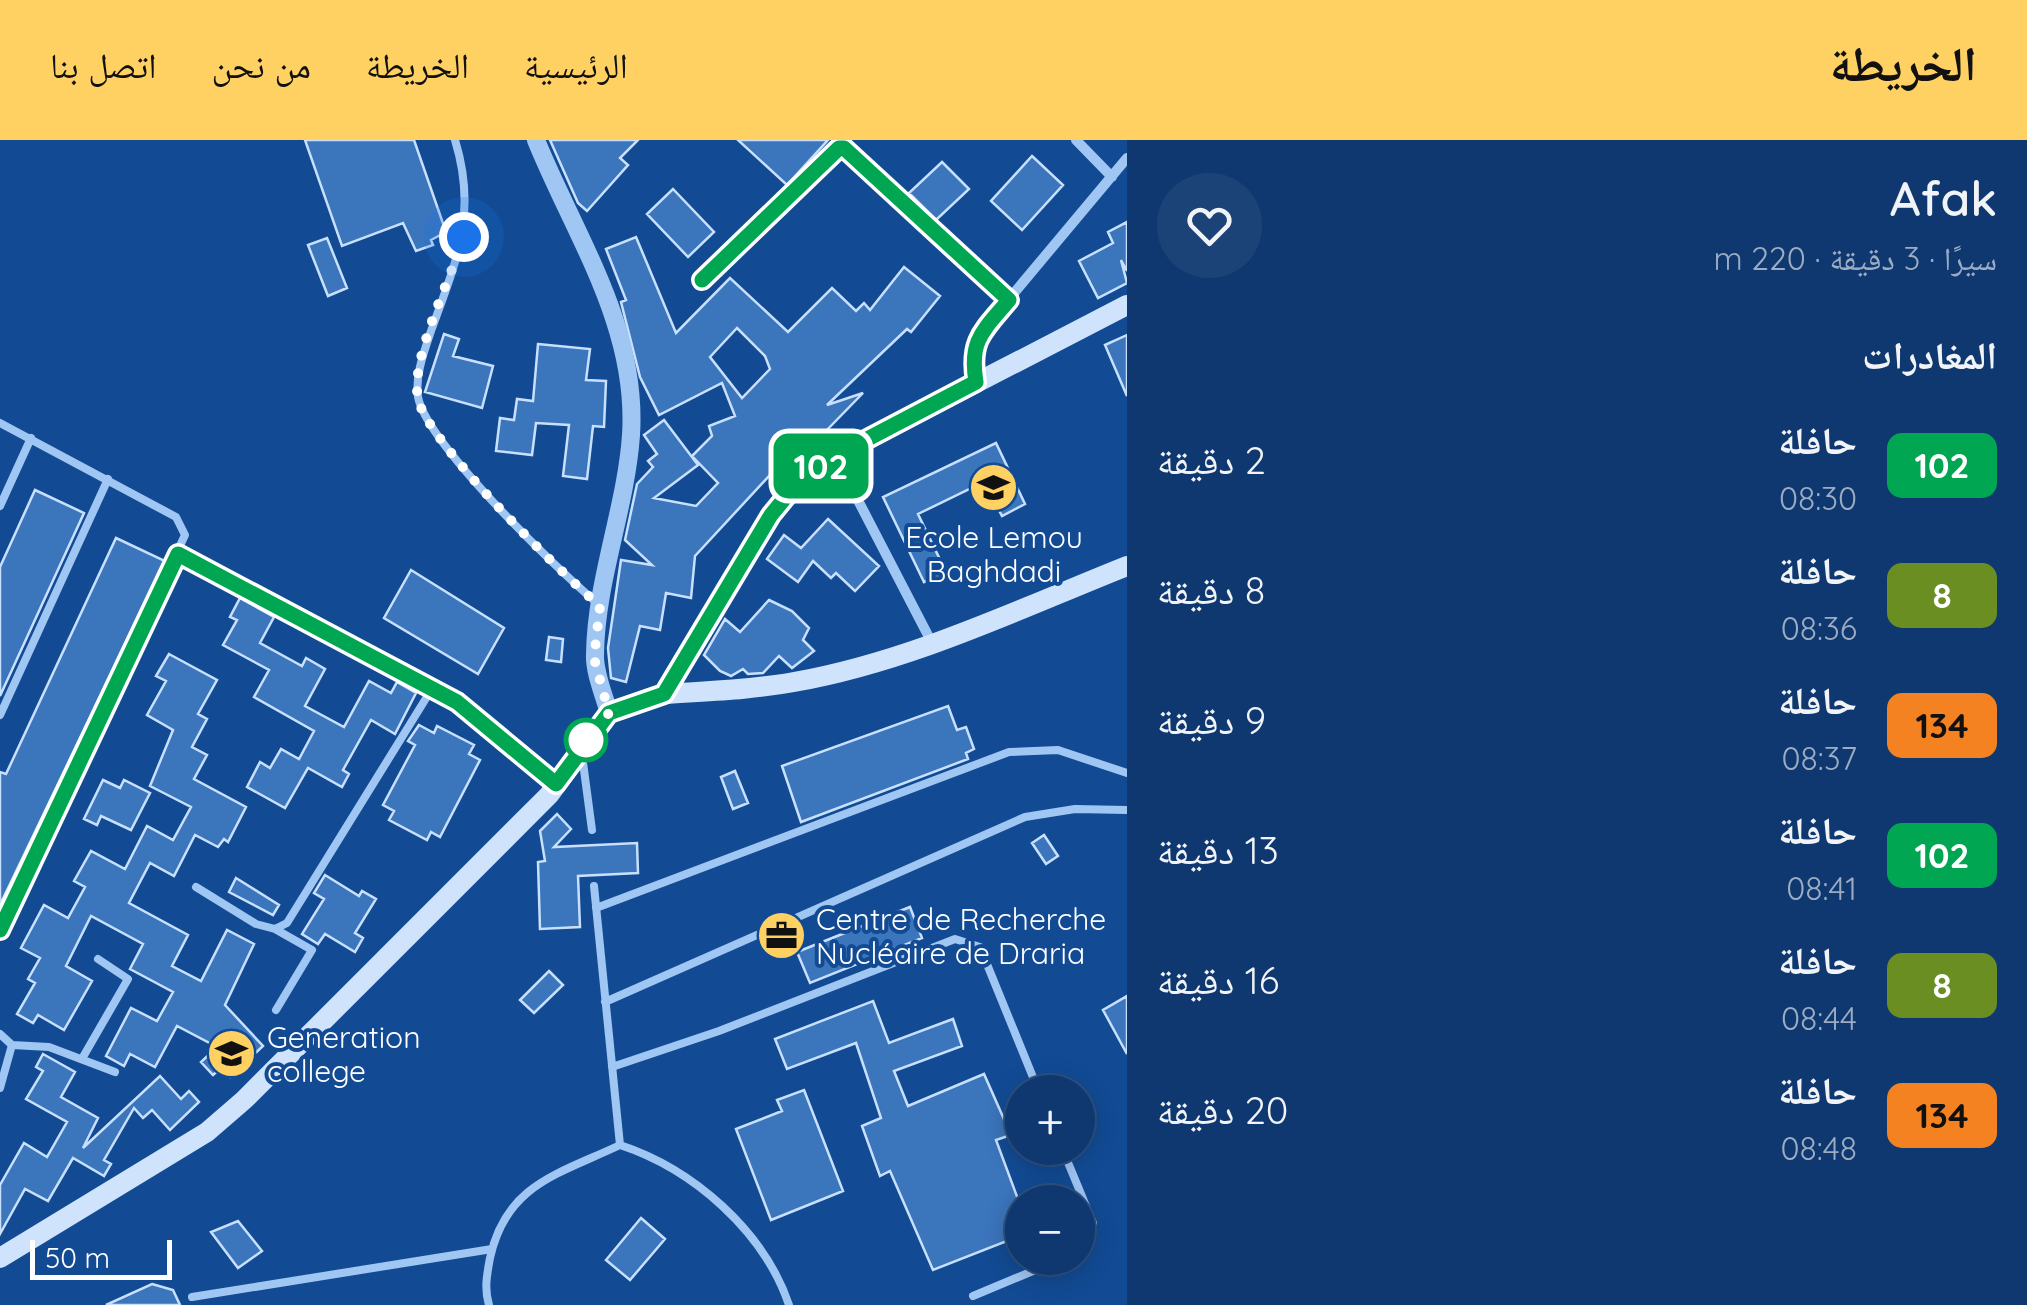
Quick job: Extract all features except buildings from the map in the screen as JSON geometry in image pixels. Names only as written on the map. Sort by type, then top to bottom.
[{"type":"main road","points":[[664,694],[771,515],[794,487],[835,456],[1127,305]]},
{"type":"main road","points":[[0,1258],[207,1132],[244,1100],[556,784],[609,713],[664,694],[795,682],[932,643],[1127,566]]},
{"type":"street","points":[[536,140],[593,260],[617,325],[629,379],[631,436],[594,658],[609,713]]},
{"type":"street","points":[[1076,140],[1112,177]]},
{"type":"street","points":[[702,280],[839,148],[844,148],[1009,300]]},
{"type":"street","points":[[976,382],[971,355],[978,336],[1127,158]]},
{"type":"street","points":[[835,456],[932,643]]},
{"type":"street","points":[[457,702],[556,784]]},
{"type":"lane","points":[[454,140],[466,204],[464,237],[418,373],[418,399],[452,451],[553,565],[600,606]]},
{"type":"lane","points":[[0,423],[176,518],[185,535],[0,930]]},
{"type":"lane","points":[[0,506],[31,438]]},
{"type":"lane","points":[[0,716],[108,479]]},
{"type":"lane","points":[[178,554],[457,702]]},
{"type":"lane","points":[[274,929],[287,923],[432,687]]},
{"type":"lane","points":[[580,748],[588,779],[592,830]]},
{"type":"lane","points":[[596,908],[1009,752],[1058,750],[1127,772]]},
{"type":"lane","points":[[605,1002],[1025,816],[1075,809],[1127,810]]},
{"type":"lane","points":[[594,886],[620,1145]]},
{"type":"lane","points":[[196,887],[256,924],[274,929],[312,950],[276,1010]]},
{"type":"lane","points":[[612,1067],[720,1031],[954,939],[980,946],[1033,1075]]},
{"type":"lane","points":[[83,1057],[128,979],[98,959]]},
{"type":"lane","points":[[0,1034],[12,1045],[49,1047],[115,1072]]},
{"type":"lane","points":[[0,1088],[12,1045]]},
{"type":"lane","points":[[490,1305],[486,1276],[492,1249],[499,1228],[527,1189],[620,1145],[650,1155],[738,1220],[782,1285],[789,1305]]},
{"type":"lane","points":[[192,1297],[492,1249]]},
{"type":"lane","points":[[972,1296],[1023,1275]]},
{"type":"bus line","name":"102","points":[[0,930],[178,554],[457,702],[556,784],[609,713],[664,694],[771,515],[794,487],[835,456],[976,382],[971,355],[978,336],[1009,300],[850,149],[844,148],[839,148],[702,280]]},
{"type":"place","name":"Ecole Lemou Baghdadi","points":[[994,488]]},
{"type":"place","name":"Centre de Recherche Nucléaire de Draria","points":[[781,936]]},
{"type":"place","name":"Generation college","points":[[232,1054]]},
{"type":"route","points":[[464,237],[418,373],[418,399],[429,422],[452,451],[553,565],[600,606],[594,658],[609,713],[580,748],[586,740]]}]
